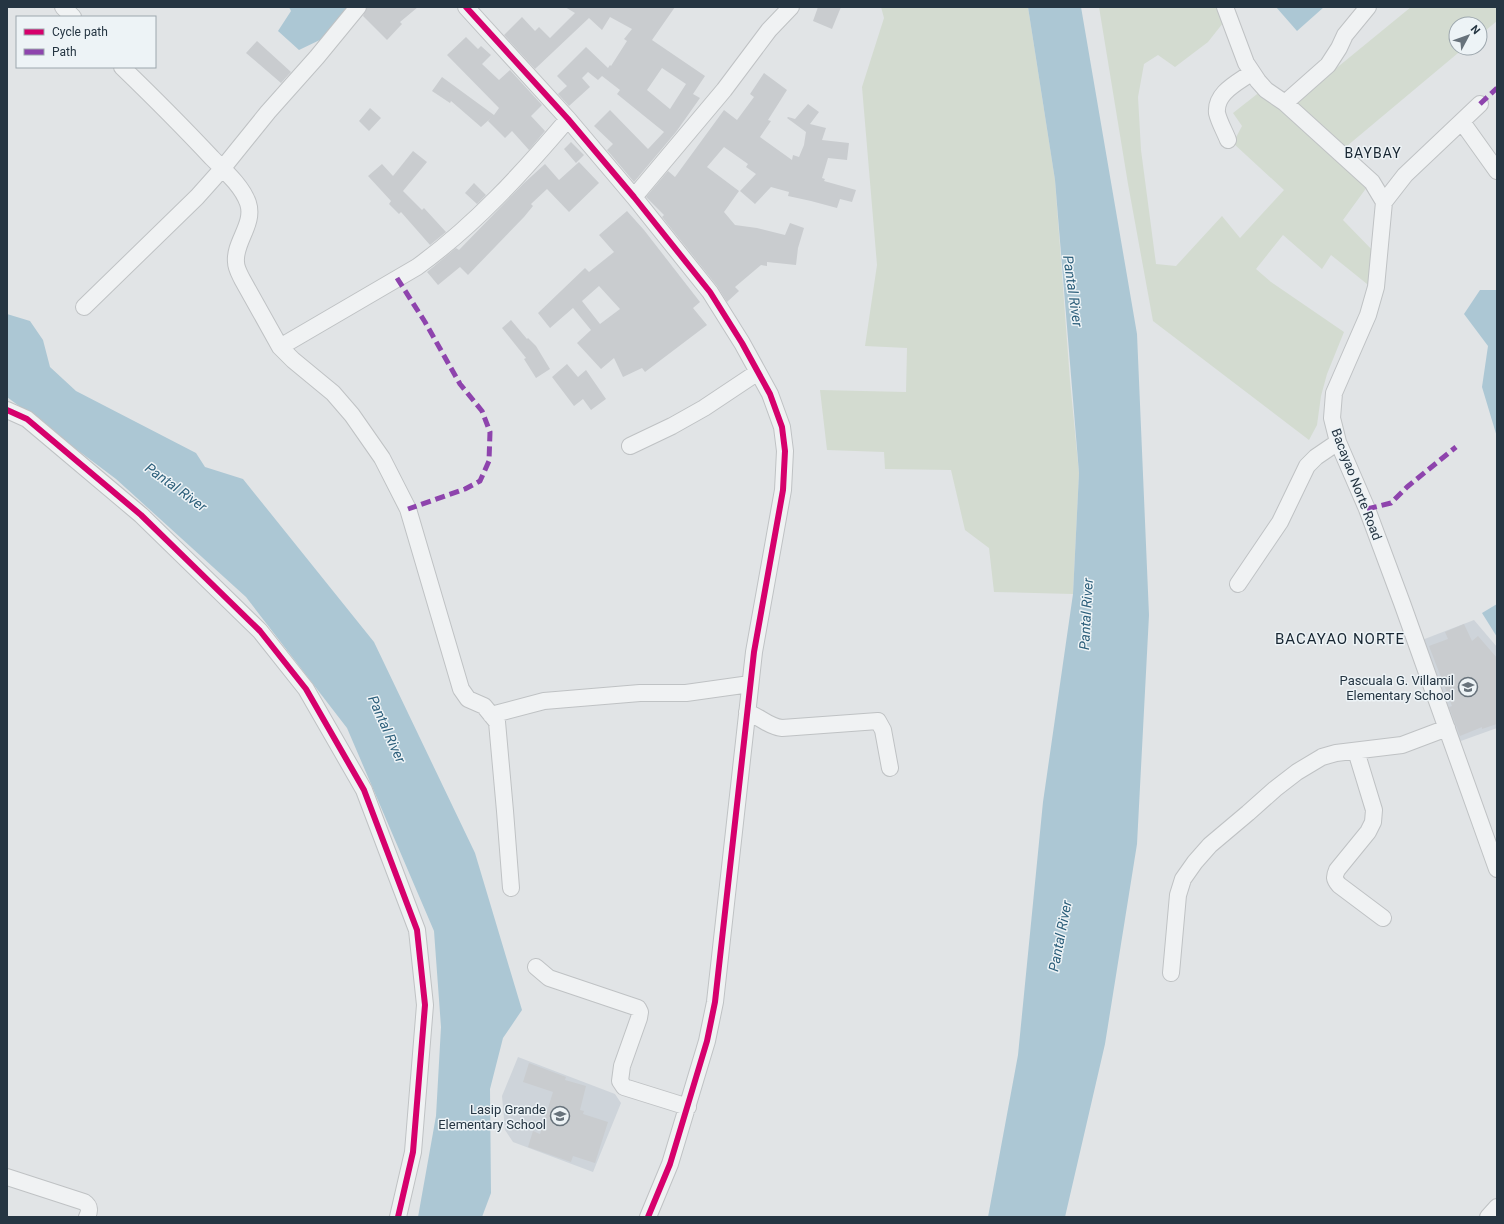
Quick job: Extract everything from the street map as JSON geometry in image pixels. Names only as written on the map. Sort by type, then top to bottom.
[{"type":"street","points":[[63,7],[72,16]]},
{"type":"street","points":[[84,307],[197,197],[358,7]]},
{"type":"street","points":[[466,7],[568,119],[634,197],[710,292],[758,372],[775,405],[782,427],[785,451],[783,490],[754,652],[715,1002],[707,1041],[688,1107],[670,1164],[648,1217]]},
{"type":"street","points":[[634,197],[724,90],[769,30],[791,7]]},
{"type":"street","points":[[1225,7],[1242,55],[1251,73],[1266,90],[1285,103],[1372,182],[1384,202],[1405,175],[1480,104]]},
{"type":"street","points":[[1285,103],[1328,65],[1345,35],[1368,7]]},
{"type":"street","points":[[123,68],[175,118],[239,187],[248,204],[249,214],[248,223],[237,251],[237,269],[280,347],[293,360],[333,393],[352,415],[382,458],[408,509],[461,689],[468,699],[484,706],[496,722],[511,888]]},
{"type":"street","points":[[1228,140],[1217,114],[1218,103],[1221,96],[1251,73]]},
{"type":"street","points":[[280,347],[438,252],[476,219],[515,179],[568,119]]},
{"type":"street","points":[[1462,122],[1497,171]]},
{"type":"street","name":"Bacayao Norte Road","points":[[1384,202],[1376,287],[1368,315],[1334,393],[1332,418],[1338,442],[1402,602],[1497,869]]},
{"type":"street","points":[[630,446],[672,426],[704,408],[758,372]]},
{"type":"street","points":[[7,410],[27,419],[141,515],[260,631],[306,689],[364,790],[417,930],[425,1005],[413,1152],[398,1217]]},
{"type":"street","points":[[1238,584],[1280,522],[1307,466],[1316,456],[1338,442]]},
{"type":"street","points":[[491,715],[544,702],[640,693],[686,693],[750,684]]},
{"type":"street","points":[[747,712],[763,719],[774,727],[782,728],[878,721],[883,730],[890,768]]},
{"type":"street","points":[[1171,973],[1178,895],[1183,879],[1210,845],[1248,814],[1275,789],[1297,772],[1322,757],[1336,753],[1402,745],[1447,728]]},
{"type":"street","points":[[1356,751],[1374,810],[1372,822],[1368,832],[1337,870],[1335,880],[1339,885],[1383,918]]},
{"type":"street","points":[[536,966],[549,978],[638,1008],[640,1012],[639,1018],[622,1066],[620,1081],[624,1087],[688,1107]]},
{"type":"street","points":[[7,1178],[84,1202],[88,1205],[89,1209],[87,1217]]},
{"type":"street","points":[[1488,1217],[1497,1207]]},
{"type":"shaded area","points":[[881,7],[1028,7],[1055,180],[1070,381],[1079,473],[1073,594],[994,592],[989,548],[965,530],[951,470],[885,469],[884,452],[827,450],[820,390],[906,392],[907,348],[865,346],[877,265],[862,87],[884,18]]},
{"type":"shaded area","points":[[1099,7],[1217,7],[1223,23],[1208,42],[1175,67],[1158,55],[1144,64],[1138,97],[1141,150],[1156,264],[1176,266],[1222,216],[1240,238],[1284,190],[1233,143],[1242,126],[1233,113],[1261,91],[1367,187],[1343,220],[1376,254],[1372,288],[1331,255],[1322,269],[1283,235],[1256,269],[1271,282],[1344,332],[1327,374],[1321,396],[1317,425],[1309,440],[1153,321],[1128,184]]},
{"type":"shaded area","points":[[1411,7],[1497,7],[1497,21],[1488,28],[1488,16],[1448,16],[1448,56],[1454,56],[1341,151],[1295,102]]},
{"type":"shaded area","name":"Pascuala G. Villamil Elementary School","points":[[1474,620],[1497,647],[1497,728],[1458,742],[1422,640]]},
{"type":"shaded area","name":"Lasip Grande Elementary School","points":[[518,1057],[615,1094],[621,1103],[593,1172],[513,1142],[505,1130],[502,1096]]},
{"type":"water","points":[[289,7],[353,7],[326,37],[299,50],[278,31],[291,11]]},
{"type":"water","name":"Pantal River","points":[[1028,7],[1081,7],[1137,334],[1149,615],[1137,844],[1105,1044],[1065,1217],[988,1217],[1018,1055],[1043,802],[1073,594],[1079,473],[1055,180]]},
{"type":"water","points":[[1276,7],[1324,7],[1297,31]]},
{"type":"water","points":[[1480,290],[1497,290],[1497,437],[1482,387],[1488,346],[1464,314]]},
{"type":"water","name":"Pantal River","points":[[7,314],[30,321],[43,340],[50,367],[76,391],[196,453],[205,467],[243,479],[374,642],[475,853],[522,1010],[503,1038],[490,1089],[491,1193],[482,1217],[418,1217],[436,1116],[441,1027],[434,931],[347,728],[246,597],[116,479],[7,397]]},
{"type":"water","points":[[1497,604],[1497,637],[1482,613]]},
{"type":"building","points":[[367,7],[418,7],[400,22],[402,24],[387,40],[363,16]]},
{"type":"building","points":[[565,7],[675,7],[652,40],[705,76],[693,94],[700,98],[676,132],[634,182],[607,150],[613,144],[594,126],[610,110],[648,149],[664,132],[617,94],[620,90],[602,76],[598,80],[588,72],[582,78],[590,87],[569,106],[558,94],[567,86],[557,76],[586,47],[608,68],[610,65],[611,66],[627,41],[624,39],[632,29],[610,17],[602,30],[589,18],[535,69],[504,35],[522,17],[535,31],[539,27],[550,38],[575,13]],"holes":[[[662,68],[686,84],[670,109],[647,90]]]},
{"type":"building","points":[[818,7],[841,7],[832,29],[813,21]]},
{"type":"building","points":[[466,37],[478,49],[481,46],[491,55],[482,64],[499,80],[510,70],[542,105],[531,116],[545,131],[529,150],[512,131],[505,138],[488,121],[491,118],[481,127],[451,101],[450,103],[432,91],[442,77],[494,115],[499,108],[447,55]]},
{"type":"building","points":[[257,41],[291,72],[281,83],[246,53]]},
{"type":"building","points":[[764,73],[787,90],[768,120],[771,121],[760,137],[792,160],[793,155],[799,157],[804,145],[806,132],[787,118],[795,119],[808,104],[819,112],[810,124],[826,128],[822,140],[849,143],[847,160],[828,158],[822,178],[825,179],[824,181],[856,190],[852,202],[840,199],[837,208],[788,196],[789,192],[771,187],[755,204],[740,191],[756,174],[746,167],[748,164],[724,147],[707,167],[739,191],[724,212],[735,225],[757,228],[785,235],[790,223],[804,228],[798,248],[796,265],[767,262],[767,266],[761,265],[735,287],[739,291],[727,302],[717,286],[662,217],[664,215],[646,197],[668,171],[675,177],[724,110],[737,120],[754,97],[750,94]]},
{"type":"building","points":[[370,108],[381,118],[369,131],[359,121]]},
{"type":"building","points":[[571,142],[584,155],[576,163],[564,149]]},
{"type":"building","points":[[413,151],[427,162],[403,191],[422,210],[424,208],[446,232],[430,245],[401,212],[399,214],[389,204],[391,201],[368,176],[382,164],[393,176]]},
{"type":"building","points":[[579,162],[599,183],[569,212],[547,189],[531,204],[533,206],[524,217],[468,275],[460,267],[438,285],[427,272],[456,248],[459,250],[523,184],[545,164],[559,180]]},
{"type":"building","points":[[474,183],[486,195],[477,204],[465,193]]},
{"type":"building","points":[[627,211],[644,230],[700,302],[693,308],[707,325],[645,372],[642,368],[623,377],[614,358],[601,369],[577,343],[591,330],[573,308],[550,328],[538,313],[585,268],[589,272],[614,252],[599,235]],"holes":[[[599,286],[620,309],[600,324],[582,301]]]},
{"type":"building","points":[[511,320],[527,339],[528,338],[536,346],[550,369],[536,378],[524,359],[526,358],[502,328]]},
{"type":"building","points":[[567,364],[578,377],[586,370],[606,399],[591,410],[583,399],[574,406],[552,377]]},
{"type":"building","name":"Pascuala G. Villamil Elementary School","points":[[1464,624],[1472,641],[1478,636],[1497,658],[1497,724],[1482,729],[1482,727],[1460,736],[1449,707],[1452,706],[1429,646],[1448,639],[1445,632]]},
{"type":"building","points":[[529,1063],[566,1077],[565,1080],[586,1086],[580,1110],[584,1111],[583,1114],[608,1122],[595,1163],[573,1156],[571,1162],[528,1147],[533,1131],[540,1134],[553,1092],[523,1082]]},
{"type":"marked path","points":[[1480,104],[1497,88]]},
{"type":"marked path","points":[[397,278],[425,322],[460,384],[482,411],[490,432],[489,461],[480,481],[465,489],[408,509]]},
{"type":"marked path","points":[[1367,509],[1391,503],[1407,487],[1456,447]]},
{"type":"cycle path","points":[[466,7],[568,119],[634,197],[710,292],[742,343],[770,394],[782,427],[785,451],[783,490],[754,652],[715,1002],[707,1041],[670,1164],[648,1217]]},
{"type":"cycle path","points":[[7,410],[27,419],[141,515],[260,631],[306,689],[364,790],[417,930],[425,1005],[413,1152],[398,1217]]},
{"type":"place","name":"Pascuala G. Villamil Elementary School","points":[[1468,687]]},
{"type":"place","name":"Lasip Grande Elementary School","points":[[560,1116]]},
{"type":"district","name":"BAYBAY","points":[[1373,153]]},
{"type":"district","name":"BACAYAO NORTE","points":[[1340,639]]}]
